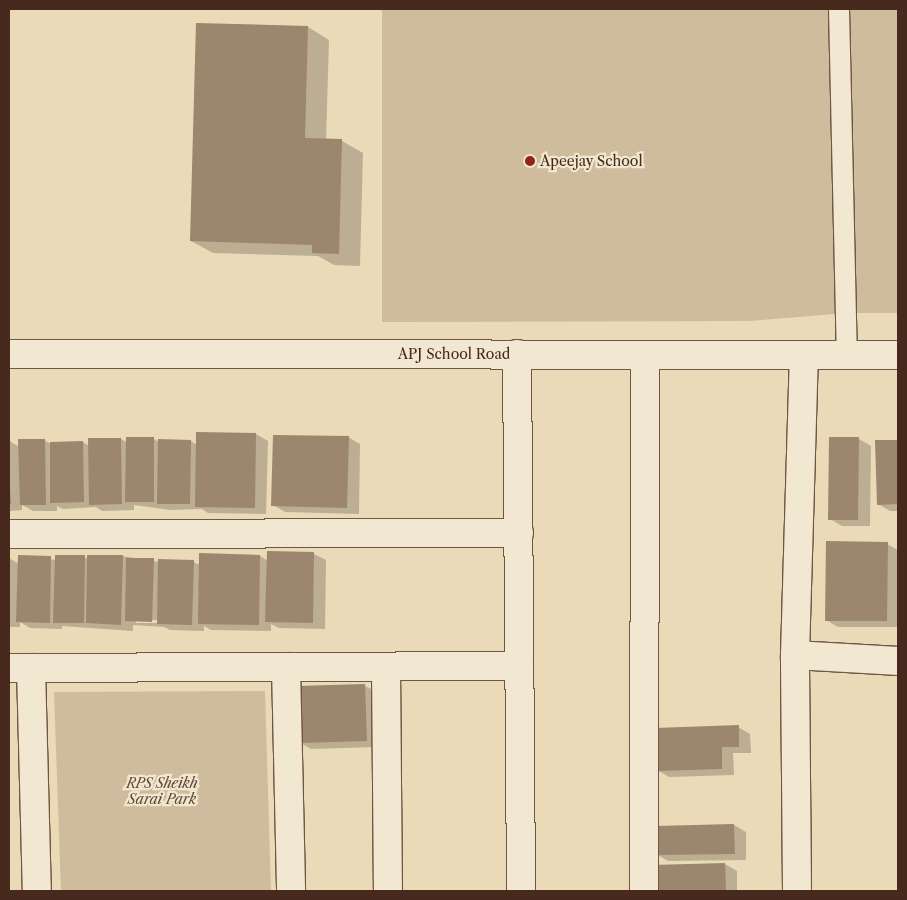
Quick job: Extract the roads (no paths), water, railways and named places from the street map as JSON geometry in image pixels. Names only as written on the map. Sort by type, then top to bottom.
[{"type":"street","name":"APJ School Road","points":[[9,354],[898,355]]},
{"type":"street","points":[[517,354],[521,891]]},
{"type":"street","points":[[644,891],[645,355]]},
{"type":"street","points":[[797,891],[795,655],[804,355]]},
{"type":"street","points":[[9,534],[518,533]]},
{"type":"street","points":[[795,655],[898,661]]},
{"type":"street","points":[[386,666],[388,891]]},
{"type":"street","points":[[36,891],[20,668],[519,666]]},
{"type":"street","points":[[286,667],[291,891]]},
{"type":"lane","points":[[839,9],[846,355]]},
{"type":"place","name":"Apeejay School","points":[[530,161]]},
{"type":"park label","name":"RPS Sheikh Sarai Park","points":[[162,792]]}]
